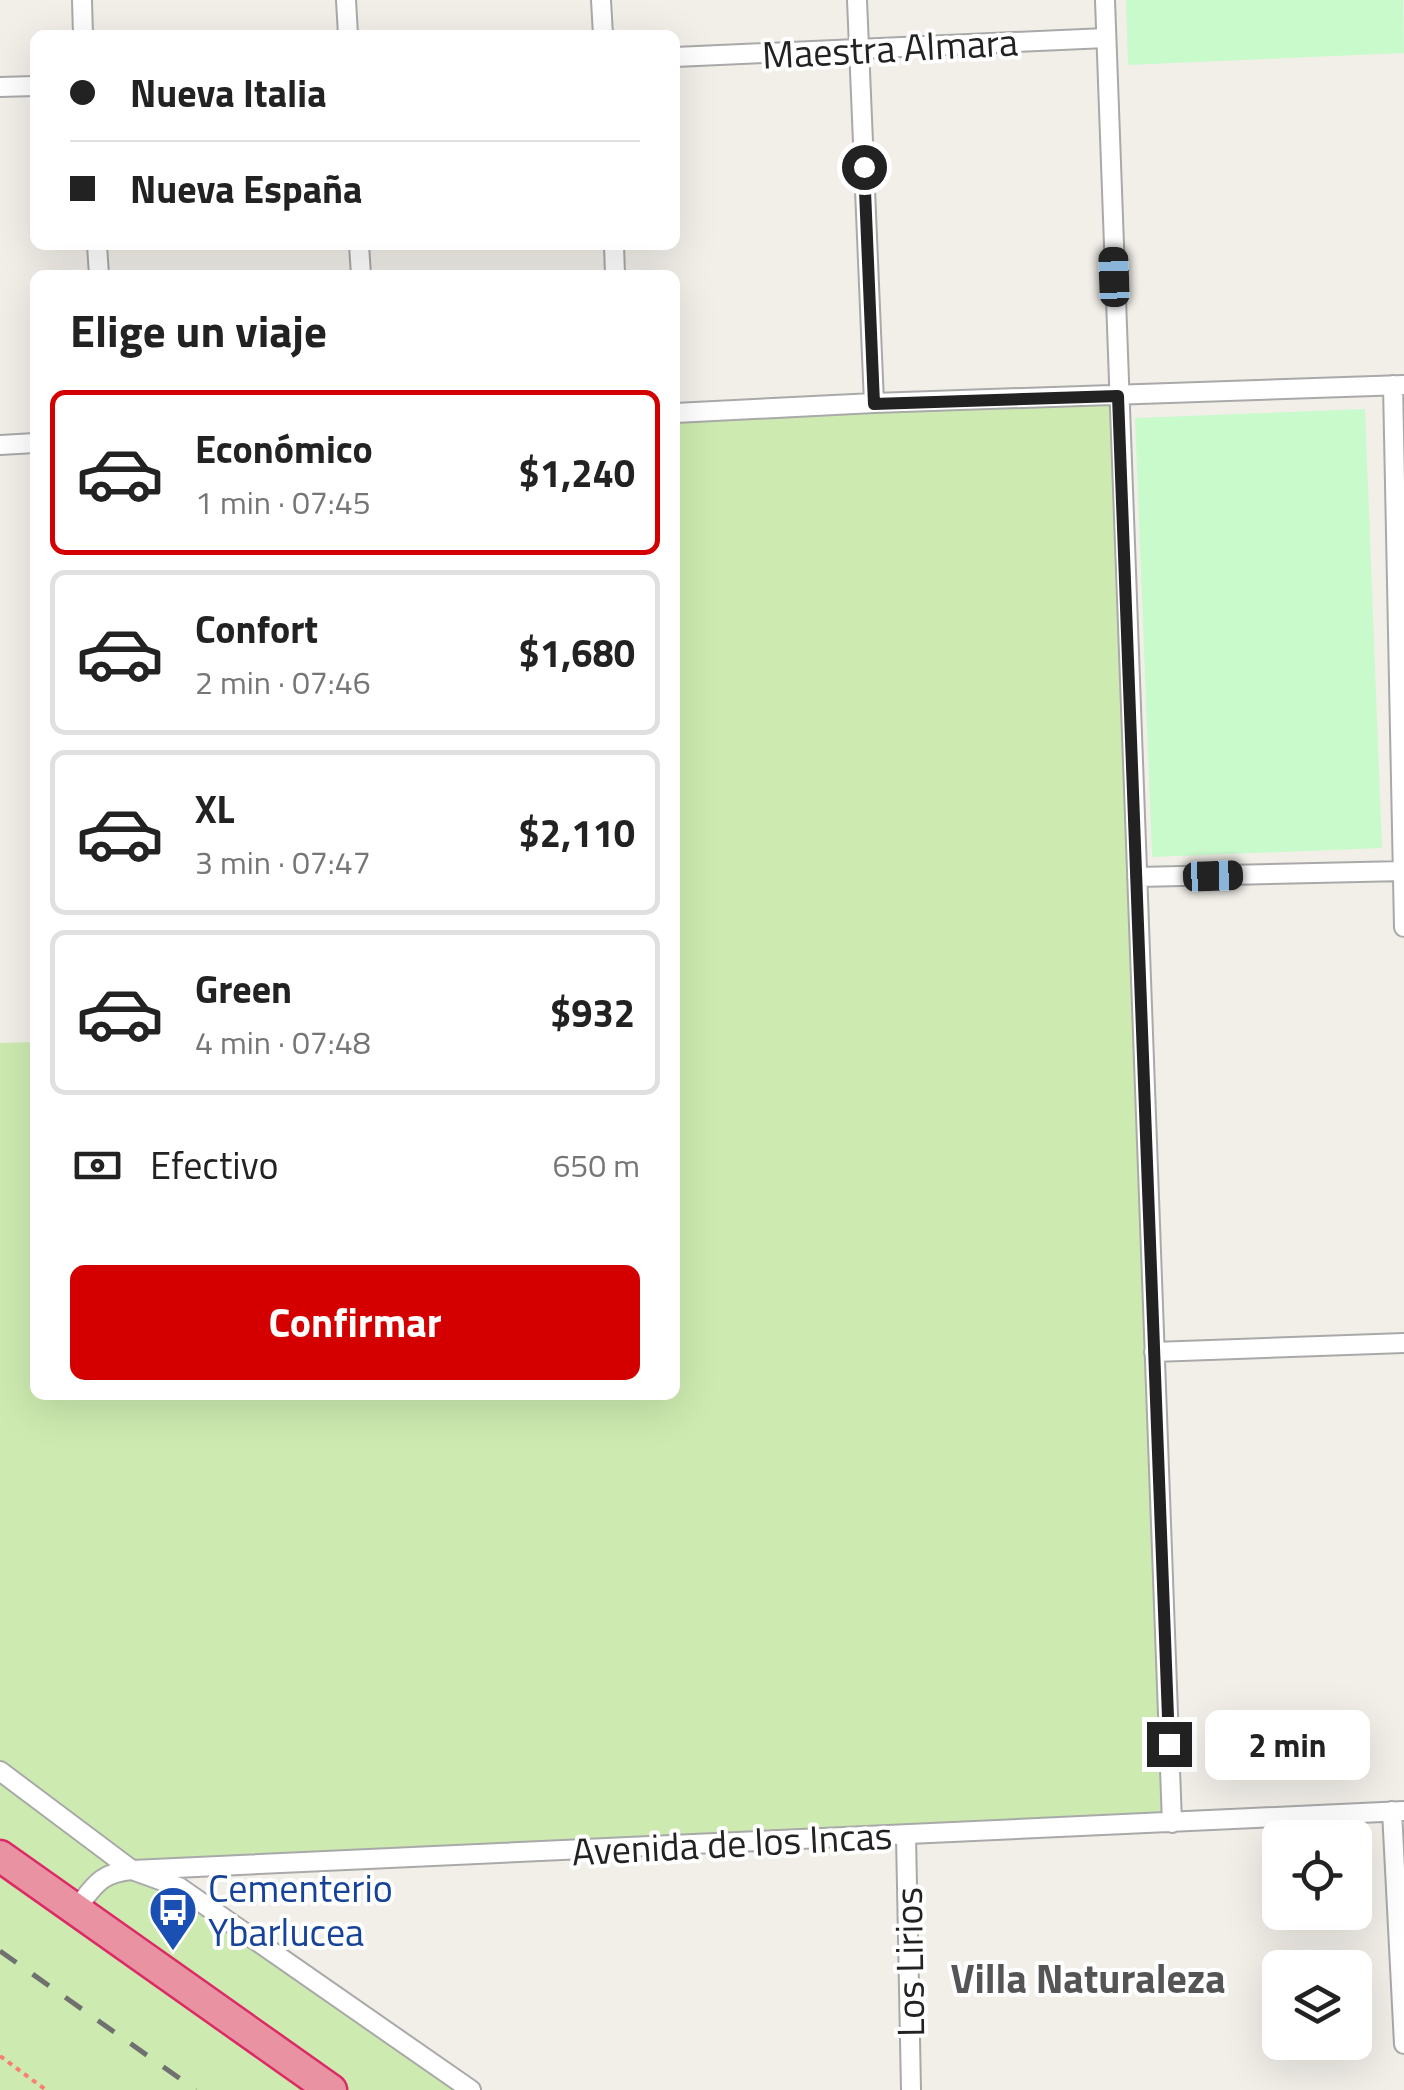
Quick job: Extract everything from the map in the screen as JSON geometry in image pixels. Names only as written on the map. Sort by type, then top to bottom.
[{"type":"highway","points":[[6,1864],[331,2090]]},
{"type":"street","points":[[82,0],[84,30]]},
{"type":"street","points":[[346,0],[348,30]]},
{"type":"street","points":[[601,0],[603,30]]},
{"type":"street","points":[[857,0],[874,404]]},
{"type":"street","points":[[1105,0],[1172,1823]]},
{"type":"street","name":"Maestra Almara","points":[[680,57],[1106,38]]},
{"type":"street","points":[[0,88],[30,86]]},
{"type":"street","points":[[680,413],[1399,385],[1404,927]]},
{"type":"street","points":[[0,444],[30,443]]},
{"type":"street","points":[[1137,878],[1403,871]]},
{"type":"street","points":[[1154,1352],[1404,1342]]},
{"type":"street","points":[[0,1771],[132,1870],[179,1886],[471,2090]]},
{"type":"street","points":[[1398,1811],[1404,2044]]},
{"type":"street","name":"Avenida de los Incas","points":[[76,1910],[111,1872],[132,1870],[1398,1811]]},
{"type":"street","name":"Los Lirios","points":[[906,1835],[911,2090]]},
{"type":"path","points":[[0,2056],[46,2090]]},
{"type":"green space","points":[[1126,0],[1403,0],[1404,53],[1128,65]]},
{"type":"green space","points":[[1119,396],[1172,1823],[136,1869],[179,1887],[471,2090],[0,2090],[0,1043],[30,1042],[30,1400],[680,1400],[680,413]]},
{"type":"green space","points":[[1365,409],[1382,848],[1152,857],[1135,418]]},
{"type":"railway","points":[[0,1951],[196,2090]]},
{"type":"place","name":"Cementerio Ybarlucea","points":[[173,1952]]},
{"type":"district","name":"Villa Naturaleza","points":[[1088,1978]]},
{"type":"route","points":[[864,167],[874,404],[1118,396],[1169,1744]]}]
